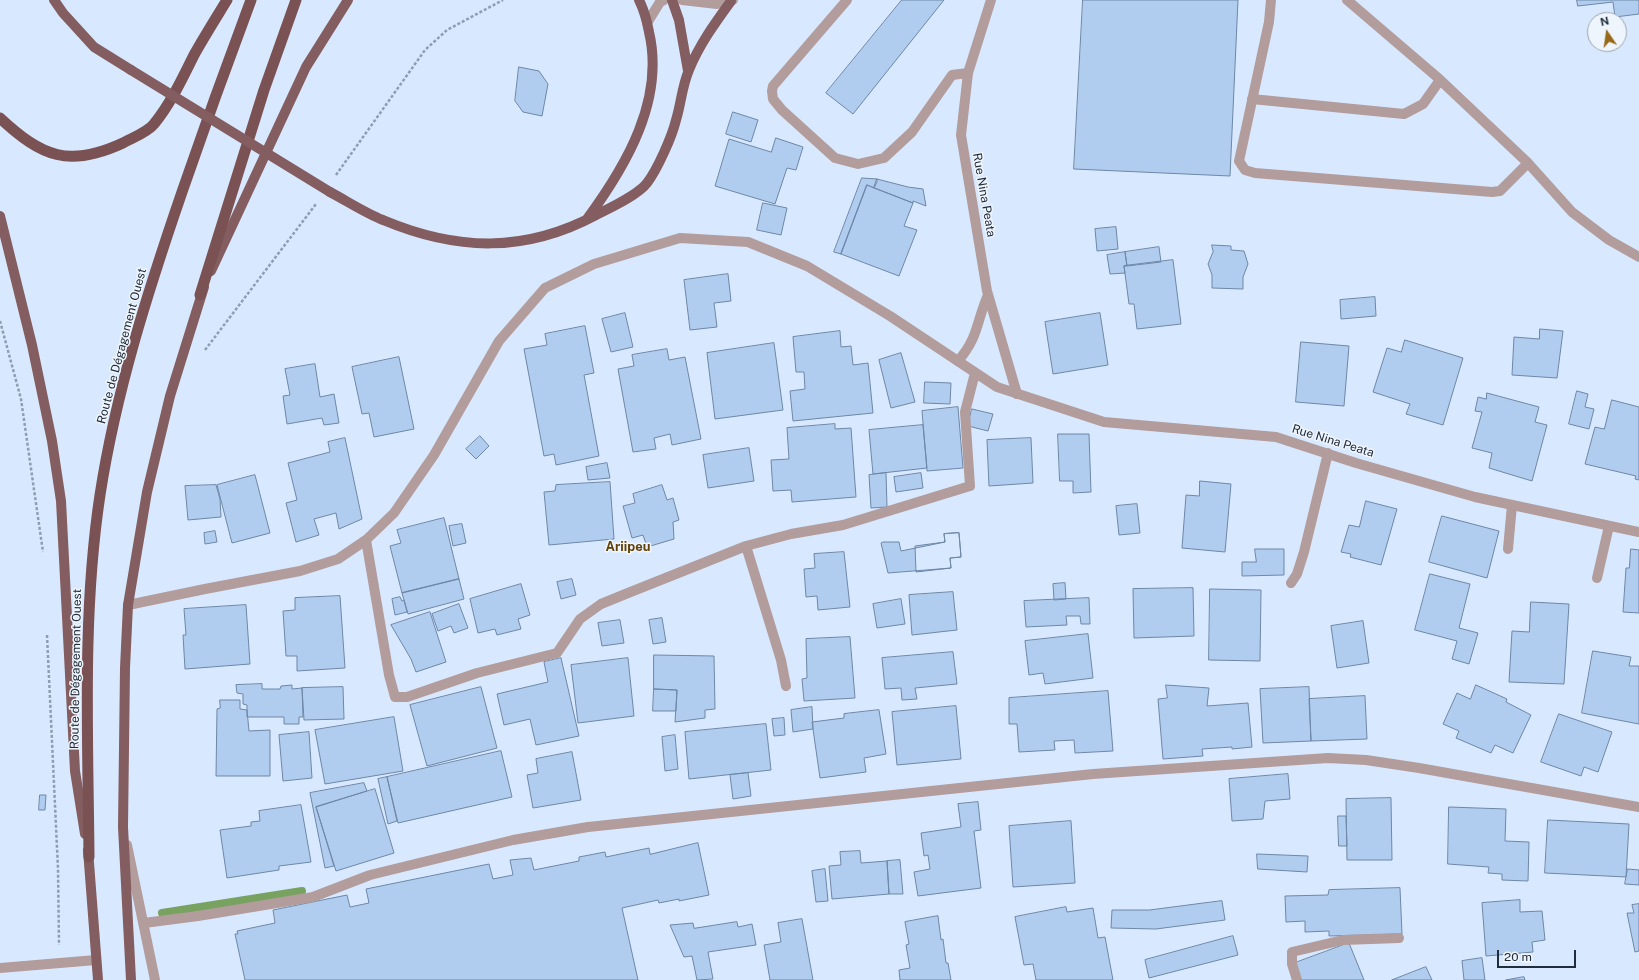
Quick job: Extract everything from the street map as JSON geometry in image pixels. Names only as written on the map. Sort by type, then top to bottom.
[{"type":"highway","points":[[0,118],[23,139],[60,156],[84,157],[107,150],[127,141],[153,125],[177,90],[227,0]]},
{"type":"highway","name":"Route de Dégagement Ouest","points":[[89,857],[87,684],[89,599],[100,495],[120,393],[152,279],[221,79],[251,0]]},
{"type":"highway","points":[[200,295],[264,90],[296,0]]},
{"type":"main road","points":[[54,0],[63,13],[94,47],[330,192],[383,220],[436,238],[480,244],[517,243],[549,236],[573,228],[622,202],[646,184],[667,144],[676,121],[688,71],[705,38],[732,0]]},
{"type":"main road","points":[[132,980],[123,827],[125,668],[128,605],[147,492],[170,396],[200,295],[306,67],[348,0]]},
{"type":"main road","points":[[586,221],[611,186],[624,162],[637,134],[649,99],[653,50],[643,8],[639,0]]},
{"type":"main road","points":[[672,0],[679,20],[688,71]]},
{"type":"main road","points":[[0,216],[35,360],[52,442],[61,501],[75,771],[89,857],[98,980]]},
{"type":"street","points":[[647,23],[660,2],[664,0]]},
{"type":"street","points":[[682,0],[717,4],[732,0]]},
{"type":"street","points":[[847,0],[773,86],[772,91],[773,99],[782,110],[835,158],[858,164],[884,158],[912,132],[952,75],[968,73]]},
{"type":"street","name":"Rue Nina Peata","points":[[991,0],[968,73],[961,135],[988,295],[1017,394]]},
{"type":"street","points":[[1271,0],[1269,22],[1239,161],[1245,170],[1255,173],[1492,192],[1500,191],[1528,163]]},
{"type":"street","points":[[1347,0],[1440,80],[1528,163],[1572,212],[1609,240],[1639,257]]},
{"type":"street","points":[[1252,99],[1404,114],[1423,104],[1440,80]]},
{"type":"street","name":"Rue Nina Peata","points":[[128,605],[205,589],[300,572],[338,559],[366,540],[394,513],[434,454],[499,341],[545,288],[594,264],[680,238],[748,242],[807,266],[890,316],[997,387],[1104,422],[1276,437],[1475,497],[1639,532]]},
{"type":"street","points":[[958,361],[969,348],[975,336],[983,306],[988,295]]},
{"type":"street","points":[[366,540],[394,697],[407,697],[477,673],[557,653],[580,619],[601,604],[746,546],[791,534],[843,524],[970,486],[965,412],[975,373]]},
{"type":"street","points":[[1291,583],[1297,574],[1304,552],[1328,453]]},
{"type":"street","points":[[1508,549],[1512,505]]},
{"type":"street","points":[[1597,578],[1609,526]]},
{"type":"street","points":[[746,546],[781,660],[786,686]]},
{"type":"street","points":[[144,922],[198,916],[313,897],[370,875],[513,840],[588,827],[1093,774],[1306,759],[1366,760],[1496,781],[1639,807]]},
{"type":"street","points":[[123,827],[155,980]]},
{"type":"street","points":[[1297,980],[1292,964],[1292,952],[1343,940],[1399,938]]},
{"type":"street","points":[[0,968],[96,960]]},
{"type":"path","points":[[0,321],[21,399],[44,559]]},
{"type":"path","points":[[47,628],[58,869],[60,963]]},
{"type":"building","points":[[902,0],[944,0],[853,114],[826,93]]},
{"type":"building","points":[[1083,0],[1238,0],[1230,176],[1074,169]]},
{"type":"building","points":[[1577,0],[1639,0],[1639,14],[1627,16],[1627,12],[1614,12],[1613,2],[1578,6]]},
{"type":"building","points":[[519,67],[539,71],[548,84],[542,116],[523,112],[515,101]]},
{"type":"building","points":[[733,112],[758,120],[751,142],[726,134]]},
{"type":"building","points":[[776,138],[803,147],[796,170],[787,168],[775,204],[715,186],[729,139],[771,152]]},
{"type":"building","points":[[862,178],[877,179],[877,182],[874,188],[867,185],[841,254],[834,252]]},
{"type":"building","points":[[877,179],[908,187],[923,189],[926,206],[913,201],[913,203],[874,188]]},
{"type":"building","points":[[867,185],[913,203],[904,226],[917,230],[899,276],[841,254]]},
{"type":"building","points":[[763,203],[787,208],[781,235],[757,230]]},
{"type":"building","points":[[1116,227],[1118,249],[1097,251],[1095,229]]},
{"type":"building","points":[[1212,245],[1231,246],[1231,250],[1244,251],[1248,264],[1243,277],[1243,289],[1212,288],[1212,275],[1208,264],[1213,252]]},
{"type":"building","points":[[1159,247],[1161,262],[1127,266],[1125,252]]},
{"type":"building","points":[[1125,252],[1127,266],[1124,266],[1125,273],[1110,274],[1107,255]]},
{"type":"building","points":[[1173,260],[1181,324],[1137,329],[1134,304],[1129,304],[1124,266]]},
{"type":"building","points":[[728,274],[731,301],[714,303],[717,327],[690,330],[684,280]]},
{"type":"building","points":[[1375,297],[1376,316],[1341,319],[1340,300]]},
{"type":"building","points":[[625,313],[633,347],[611,352],[602,319]]},
{"type":"building","points":[[1100,313],[1108,365],[1053,374],[1045,322]]},
{"type":"building","points":[[585,326],[594,373],[584,375],[599,456],[556,465],[554,454],[544,456],[524,349],[547,345],[545,334]]},
{"type":"building","points":[[1540,329],[1563,331],[1557,378],[1512,375],[1514,337],[1539,339]]},
{"type":"building","points":[[840,331],[841,347],[851,346],[853,365],[868,363],[873,413],[793,421],[790,391],[805,389],[804,372],[796,372],[793,337]]},
{"type":"building","points":[[1405,340],[1463,358],[1443,425],[1406,414],[1410,404],[1373,392],[1387,348],[1401,352]]},
{"type":"building","points":[[1301,342],[1349,346],[1344,406],[1296,402]]},
{"type":"building","points":[[774,343],[783,410],[715,419],[707,353]]},
{"type":"building","points":[[667,349],[669,360],[685,357],[701,439],[672,445],[670,434],[654,438],[656,449],[633,452],[618,369],[634,366],[632,355]]},
{"type":"building","points":[[901,353],[915,402],[891,408],[879,360]]},
{"type":"building","points":[[399,357],[414,429],[374,437],[369,413],[362,414],[352,367]]},
{"type":"building","points":[[315,364],[320,397],[334,394],[339,423],[324,425],[322,418],[287,424],[283,396],[290,395],[285,369]]},
{"type":"building","points":[[925,382],[951,383],[950,404],[924,403]]},
{"type":"building","points":[[1577,391],[1588,394],[1585,407],[1594,409],[1589,429],[1569,424]]},
{"type":"building","points":[[1487,393],[1539,407],[1535,422],[1547,425],[1532,481],[1489,468],[1492,453],[1472,448],[1482,412],[1475,411],[1478,397],[1486,399]]},
{"type":"building","points":[[1612,400],[1639,407],[1639,480],[1635,479],[1636,476],[1585,464],[1595,427],[1604,429]]},
{"type":"building","points":[[958,407],[963,468],[927,471],[922,411]]},
{"type":"building","points":[[972,409],[993,414],[988,431],[968,426]]},
{"type":"building","points":[[835,424],[835,429],[851,428],[856,497],[792,502],[791,490],[773,491],[771,460],[789,459],[787,428]]},
{"type":"building","points":[[923,425],[927,468],[873,474],[869,430]]},
{"type":"building","points":[[1058,434],[1089,434],[1091,492],[1073,493],[1073,481],[1060,481]]},
{"type":"building","points":[[480,436],[489,446],[476,459],[466,449]]},
{"type":"building","points":[[345,438],[362,519],[339,529],[336,513],[314,519],[319,535],[296,542],[286,503],[297,500],[288,463],[330,452],[328,442]]},
{"type":"building","points":[[1031,438],[1033,483],[989,486],[987,440]]},
{"type":"building","points":[[749,448],[754,481],[708,488],[703,455]]},
{"type":"building","points":[[607,463],[610,478],[588,480],[586,467]]},
{"type":"building","points":[[886,473],[887,507],[871,508],[869,475]]},
{"type":"building","points":[[921,473],[923,488],[896,492],[894,477]]},
{"type":"building","points":[[255,475],[270,533],[232,543],[217,485]]},
{"type":"building","points":[[1200,481],[1231,484],[1225,552],[1182,548],[1186,495],[1199,496]]},
{"type":"building","points":[[610,482],[614,539],[549,545],[544,492],[555,491],[556,485]]},
{"type":"building","points":[[216,485],[220,499],[221,517],[188,520],[185,486]]},
{"type":"building","points":[[662,485],[667,500],[673,498],[679,520],[673,522],[674,539],[647,547],[643,535],[632,538],[623,506],[635,503],[633,494]]},
{"type":"building","points":[[1366,501],[1397,509],[1381,565],[1350,557],[1351,554],[1341,552],[1349,525],[1359,527]]},
{"type":"building","points":[[1137,504],[1140,533],[1119,535],[1116,506]]},
{"type":"building","points":[[1442,516],[1499,531],[1487,578],[1429,562]]},
{"type":"building","points":[[444,518],[459,579],[402,593],[390,546],[401,543],[397,530]]},
{"type":"building","points":[[462,524],[466,543],[453,546],[449,526]]},
{"type":"building","points":[[215,531],[217,542],[205,544],[204,533]]},
{"type":"building","points":[[959,533],[961,557],[950,558],[951,568],[888,573],[881,543],[899,542],[901,551],[945,542],[944,534]]},
{"type":"building","points":[[959,533],[961,557],[950,558],[951,568],[916,572],[915,546],[945,542],[944,534]]},
{"type":"building","points":[[1255,549],[1284,549],[1284,575],[1242,576],[1242,562],[1256,562]]},
{"type":"building","points":[[1631,549],[1639,550],[1639,613],[1623,612],[1626,568],[1629,568]]},
{"type":"building","points":[[844,552],[850,607],[818,610],[817,596],[806,597],[804,569],[815,568],[814,554]]},
{"type":"building","points":[[1430,574],[1470,584],[1459,628],[1478,633],[1469,664],[1452,659],[1457,641],[1415,630]]},
{"type":"building","points":[[459,579],[464,599],[408,614],[402,593]]},
{"type":"building","points":[[572,579],[576,595],[561,599],[557,582]]},
{"type":"building","points":[[1065,583],[1066,599],[1054,600],[1053,584]]},
{"type":"building","points":[[521,584],[530,615],[518,619],[521,629],[497,635],[495,629],[478,633],[470,599]]},
{"type":"building","points":[[1193,588],[1194,636],[1134,638],[1133,589]]},
{"type":"building","points":[[1210,589],[1261,590],[1260,661],[1209,660]]},
{"type":"building","points":[[953,592],[957,630],[912,635],[909,595]]},
{"type":"building","points":[[340,596],[345,668],[297,671],[297,656],[286,656],[283,611],[295,610],[295,598]]},
{"type":"building","points":[[400,597],[402,601],[404,600],[407,612],[395,615],[392,599]]},
{"type":"building","points":[[1089,598],[1090,624],[1081,624],[1080,616],[1066,616],[1067,625],[1026,627],[1024,601]]},
{"type":"building","points":[[901,599],[905,624],[877,628],[873,604]]},
{"type":"building","points":[[1531,602],[1569,604],[1564,684],[1509,682],[1512,631],[1529,632]]},
{"type":"building","points":[[459,604],[468,628],[454,633],[451,626],[438,631],[432,614]]},
{"type":"building","points":[[246,605],[250,664],[185,669],[183,635],[186,635],[184,609]]},
{"type":"building","points":[[430,612],[446,662],[416,672],[411,659],[391,625]]},
{"type":"building","points":[[662,618],[666,642],[653,644],[649,620]]},
{"type":"building","points":[[620,620],[624,643],[602,646],[598,623]]},
{"type":"building","points":[[1363,621],[1369,663],[1337,668],[1331,626]]},
{"type":"building","points":[[1088,634],[1093,678],[1045,684],[1043,673],[1029,675],[1025,641]]},
{"type":"building","points":[[850,637],[855,698],[804,701],[802,679],[807,678],[806,639]]},
{"type":"building","points":[[1593,651],[1631,657],[1629,666],[1639,666],[1639,724],[1582,713]]},
{"type":"building","points":[[953,652],[957,684],[915,688],[917,699],[902,700],[901,688],[885,689],[882,658]]},
{"type":"building","points":[[654,655],[714,656],[715,709],[705,710],[705,718],[675,722],[677,690],[654,689]]},
{"type":"building","points":[[561,658],[579,736],[536,745],[530,719],[504,725],[497,694],[548,682],[544,662]]},
{"type":"building","points":[[628,658],[634,716],[578,723],[571,665]]},
{"type":"building","points":[[262,684],[262,689],[280,689],[281,686],[292,685],[292,689],[302,688],[303,717],[299,717],[299,724],[284,724],[284,717],[247,717],[247,705],[243,704],[243,694],[237,693],[236,685]]},
{"type":"building","points":[[1166,685],[1209,688],[1207,706],[1248,703],[1252,747],[1202,749],[1203,756],[1163,759],[1158,699],[1167,698]]},
{"type":"building","points":[[1476,685],[1507,699],[1506,702],[1531,715],[1513,753],[1495,745],[1491,753],[1456,738],[1459,731],[1443,724],[1457,693],[1470,699]]},
{"type":"building","points":[[343,687],[344,719],[304,720],[302,688]]},
{"type":"building","points":[[481,687],[497,748],[427,766],[410,705]]},
{"type":"building","points":[[1309,687],[1311,741],[1263,743],[1260,689]]},
{"type":"building","points":[[654,689],[677,690],[676,711],[653,711]]},
{"type":"building","points":[[1108,691],[1113,751],[1075,753],[1074,740],[1054,741],[1055,750],[1019,752],[1017,724],[1009,724],[1009,698]]},
{"type":"building","points":[[1365,696],[1367,739],[1311,741],[1309,699]]},
{"type":"building","points":[[220,700],[240,700],[240,709],[247,710],[249,731],[270,730],[270,776],[216,776],[217,709],[220,708]]},
{"type":"building","points":[[956,706],[961,759],[897,765],[892,712]]},
{"type":"building","points":[[812,707],[813,729],[793,732],[791,710]]},
{"type":"building","points":[[879,710],[886,754],[864,758],[866,772],[820,778],[812,722],[844,718],[844,714]]},
{"type":"building","points":[[1559,714],[1612,732],[1598,772],[1584,767],[1581,776],[1541,762]]},
{"type":"building","points":[[394,717],[403,771],[325,784],[315,730]]},
{"type":"building","points":[[784,718],[785,735],[774,736],[772,719]]},
{"type":"building","points":[[766,724],[771,770],[689,779],[685,732]]},
{"type":"building","points":[[309,732],[312,778],[283,781],[279,735]]},
{"type":"building","points":[[675,735],[678,769],[665,771],[662,737]]},
{"type":"building","points":[[501,751],[512,797],[398,823],[387,777]]},
{"type":"building","points":[[572,752],[581,800],[533,808],[527,775],[538,773],[536,759]]},
{"type":"building","points":[[748,773],[751,796],[733,799],[730,775]]},
{"type":"building","points":[[1288,774],[1290,799],[1265,801],[1263,819],[1232,821],[1229,779]]},
{"type":"building","points":[[387,777],[397,821],[388,824],[378,779]]},
{"type":"building","points":[[364,783],[367,791],[316,807],[334,866],[325,868],[310,793]]},
{"type":"building","points":[[375,789],[394,853],[336,871],[316,807]]},
{"type":"building","points":[[40,795],[46,795],[45,810],[39,810]]},
{"type":"building","points":[[1391,798],[1392,860],[1347,860],[1346,799]]},
{"type":"building","points":[[978,802],[981,830],[974,831],[981,888],[918,896],[914,872],[930,869],[928,855],[924,856],[921,833],[961,827],[958,804]]},
{"type":"building","points":[[301,805],[311,862],[279,866],[279,870],[227,878],[220,830],[251,826],[251,822],[260,821],[259,811]]},
{"type":"building","points":[[1449,807],[1506,809],[1505,841],[1529,842],[1528,881],[1502,880],[1502,874],[1488,873],[1489,867],[1448,864]]},
{"type":"building","points":[[1338,816],[1346,816],[1347,846],[1339,846]]},
{"type":"building","points":[[1548,820],[1629,824],[1626,877],[1545,873]]},
{"type":"building","points":[[1071,821],[1075,883],[1013,887],[1009,826]]},
{"type":"building","points":[[698,843],[709,895],[659,903],[658,900],[622,908],[638,980],[245,980],[235,934],[238,934],[237,931],[275,923],[273,910],[347,895],[350,907],[369,903],[366,889],[489,864],[493,879],[513,875],[510,860],[531,858],[534,870],[579,861],[579,857],[605,852],[606,857],[649,848],[650,854]]},
{"type":"building","points":[[860,851],[861,863],[887,861],[889,894],[832,899],[829,866],[841,865],[840,852]]},
{"type":"building","points":[[1257,854],[1308,856],[1307,872],[1258,869]]},
{"type":"building","points":[[900,860],[903,894],[889,894],[887,861]]},
{"type":"building","points":[[825,869],[828,901],[816,902],[812,871]]},
{"type":"building","points":[[1628,869],[1639,870],[1639,885],[1625,884]]},
{"type":"building","points":[[1400,888],[1402,934],[1329,936],[1329,931],[1305,932],[1305,921],[1286,922],[1285,896],[1328,895],[1329,890]]},
{"type":"building","points":[[1520,900],[1520,912],[1542,911],[1545,940],[1532,942],[1533,952],[1486,956],[1482,903]]},
{"type":"building","points":[[1222,901],[1225,920],[1156,929],[1111,928],[1112,910],[1149,910]]},
{"type":"building","points":[[1639,904],[1639,951],[1635,952],[1627,913],[1634,913],[1632,905]]},
{"type":"building","points":[[1066,907],[1067,912],[1093,908],[1098,938],[1105,937],[1113,980],[1036,980],[1033,964],[1024,965],[1015,917]]},
{"type":"building","points":[[938,916],[941,940],[943,939],[946,963],[948,963],[951,980],[900,980],[899,970],[910,968],[906,945],[909,944],[905,922]]},
{"type":"building","points":[[802,919],[813,980],[770,980],[764,945],[781,942],[778,923]]},
{"type":"building","points":[[737,922],[738,927],[752,924],[756,945],[708,952],[713,979],[697,980],[692,956],[684,957],[670,925],[693,923],[694,928]]},
{"type":"building","points":[[1233,936],[1238,955],[1149,978],[1145,960]]},
{"type":"building","points":[[1349,943],[1364,980],[1301,980],[1295,963]]},
{"type":"building","points":[[1482,958],[1485,980],[1464,980],[1462,961]]},
{"type":"building","points":[[1426,967],[1432,980],[1392,980]]},
{"type":"building","points":[[1524,977],[1525,980],[1506,980]]},
{"type":"waterway","points":[[162,913],[302,891]]},
{"type":"district","name":"Ariipeu","points":[[628,547]]}]
